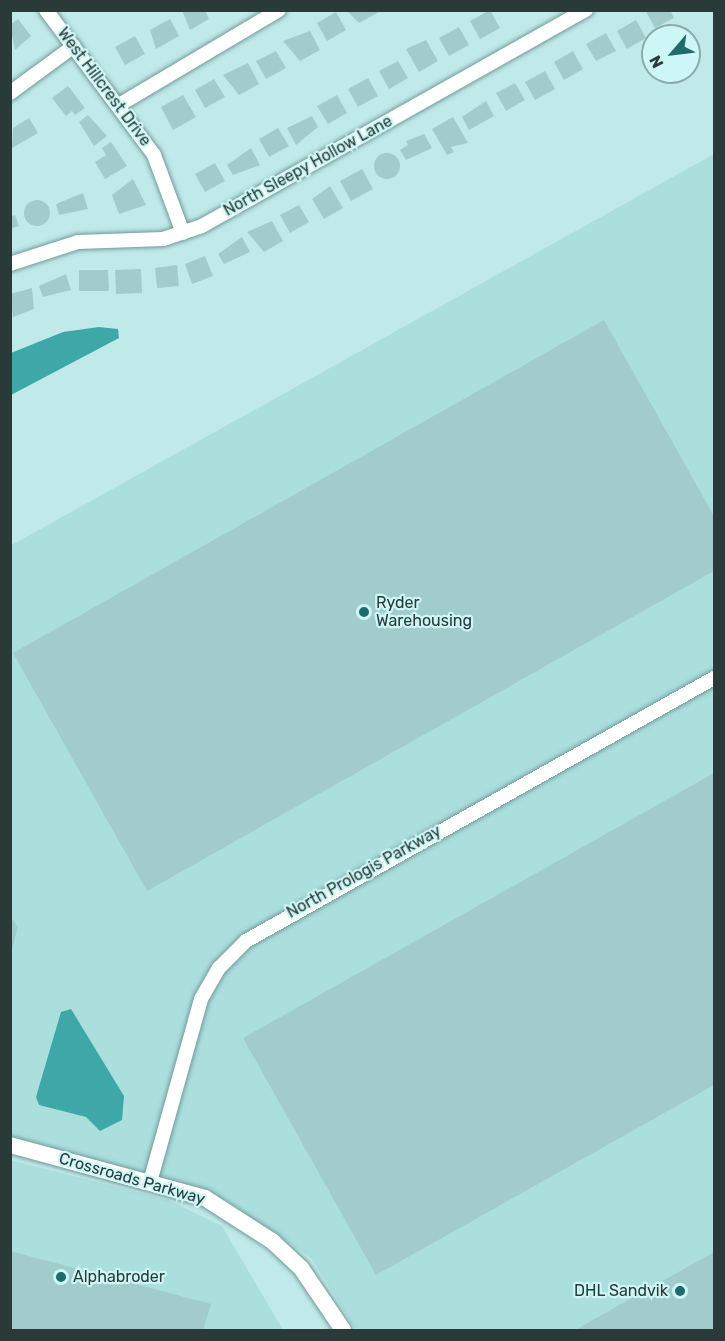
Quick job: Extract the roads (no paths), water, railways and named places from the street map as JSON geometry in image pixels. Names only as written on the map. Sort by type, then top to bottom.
[{"type":"street","name":"West Hillcrest Drive","points":[[46,10],[154,155],[183,232]]},
{"type":"street","points":[[119,105],[279,10]]},
{"type":"street","name":"North Sleepy Hollow Lane","points":[[10,264],[78,242],[144,241],[183,232],[586,10]]},
{"type":"street","points":[[10,93],[74,46]]},
{"type":"street","name":"North Prologis Parkway","points":[[150,1182],[201,999],[219,968],[246,941],[714,678]]},
{"type":"street","name":"Crossroads Parkway","points":[[10,1145],[205,1198],[272,1241],[308,1277],[343,1330]]},
{"type":"water","points":[[99,327],[118,329],[119,338],[11,395],[11,353],[63,332]]},
{"type":"water","points":[[71,1009],[124,1096],[122,1120],[100,1131],[86,1117],[39,1105],[36,1097],[61,1012]]},
{"type":"place","name":"Ryder Warehousing","points":[[364,612]]},
{"type":"place","name":"Alphabroder","points":[[61,1277]]},
{"type":"place","name":"DHL Sandvik","points":[[680,1291]]}]
